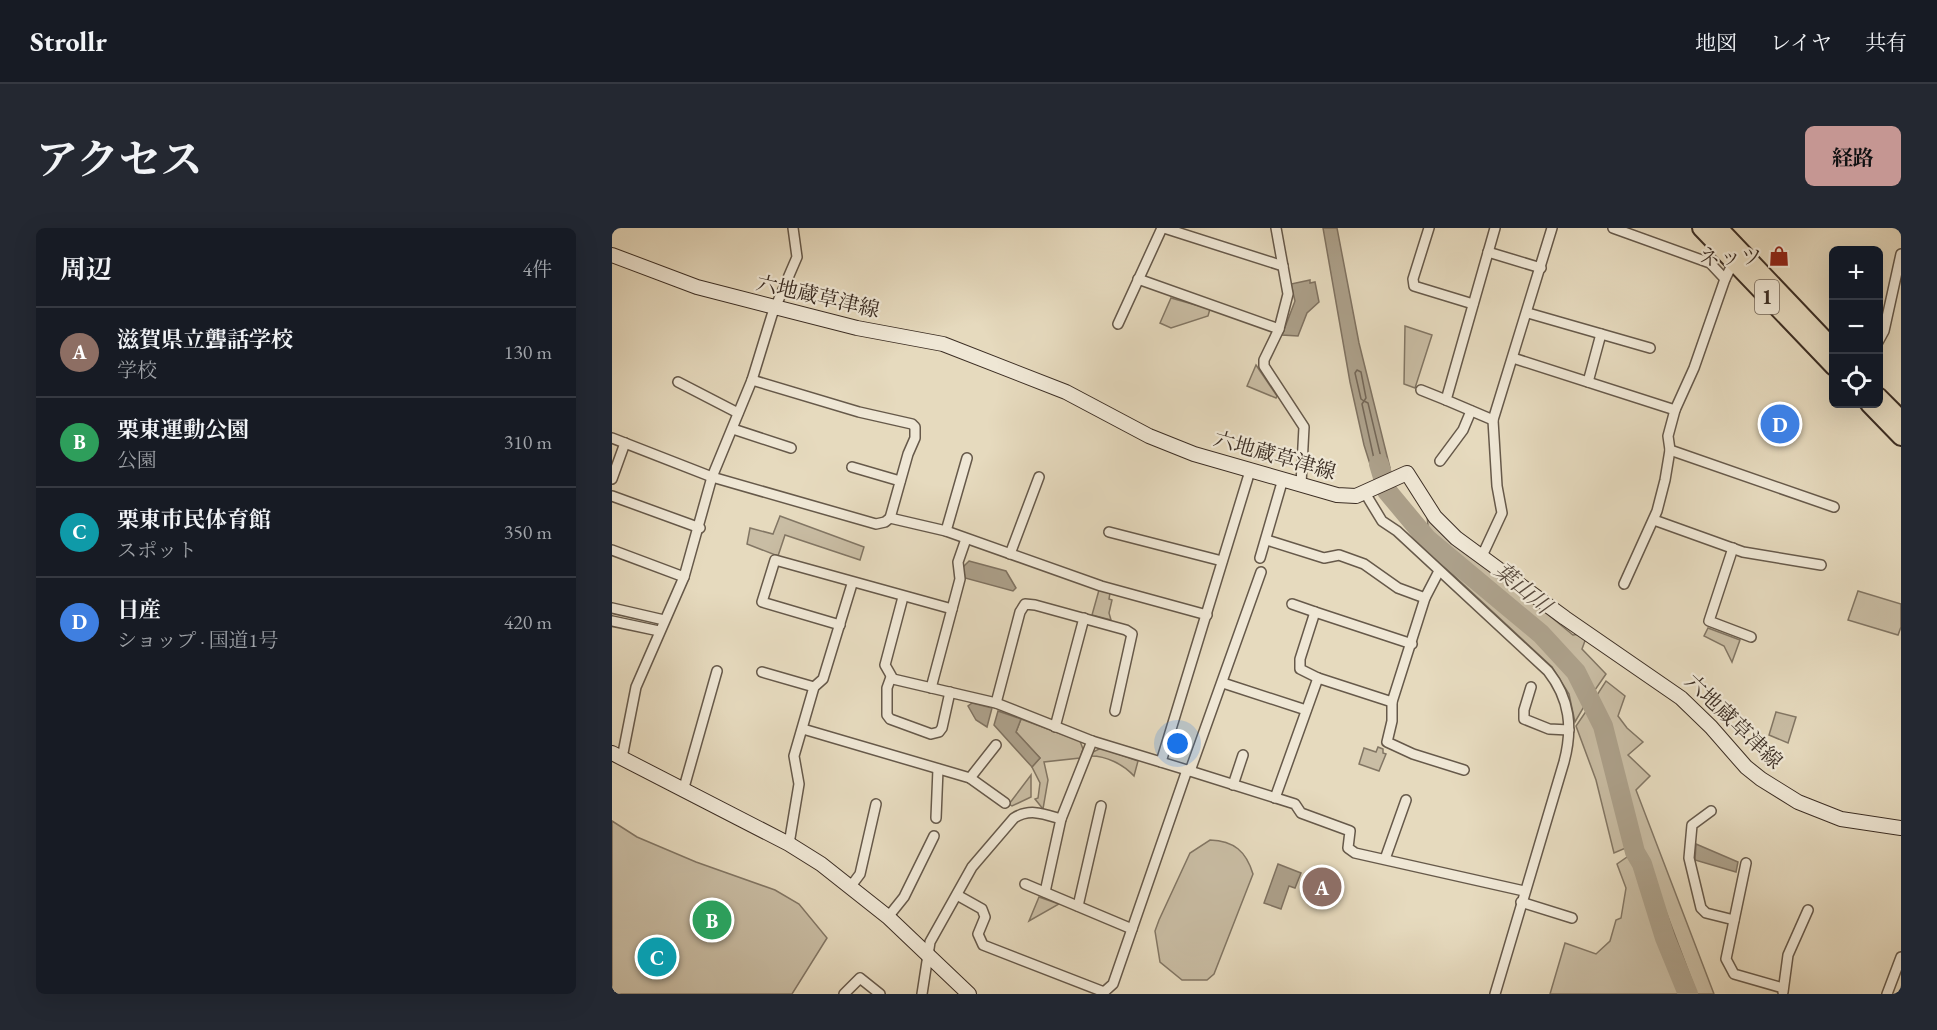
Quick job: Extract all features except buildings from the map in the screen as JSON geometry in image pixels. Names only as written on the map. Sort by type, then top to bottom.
[{"type":"highway","name":"1","points":[[1701,228],[1736,255],[1829,345]]},
{"type":"highway","name":"1","points":[[1719,228],[1736,255],[1829,362]]},
{"type":"highway","points":[[1883,401],[1901,418]]},
{"type":"highway","points":[[1873,408],[1901,437]]},
{"type":"main road","name":"六地蔵草津線","points":[[612,255],[697,287],[775,308],[857,328],[943,344],[1066,392],[1149,436],[1194,454],[1250,471],[1347,497],[1369,491],[1407,473],[1435,517],[1456,538],[1565,618],[1681,698],[1761,780],[1798,802],[1841,819],[1901,828]]},
{"type":"main road","points":[[617,756],[789,844],[851,886],[888,917],[969,994]]},
{"type":"street","points":[[617,756],[636,687],[684,577],[700,528],[712,477],[752,380],[775,308],[796,257],[793,228]]},
{"type":"street","points":[[1118,324],[1163,228],[1283,266]]},
{"type":"street","points":[[1276,228],[1288,294],[1279,329],[1264,360],[1264,366],[1304,427],[1301,484]]},
{"type":"street","points":[[1429,228],[1413,279],[1414,286],[1473,304]]},
{"type":"street","points":[[1446,400],[1495,228]]},
{"type":"street","points":[[1482,556],[1502,513],[1497,486],[1494,420],[1552,228]]},
{"type":"street","points":[[1613,228],[1710,263],[1725,279]]},
{"type":"street","points":[[1488,252],[1541,268]]},
{"type":"street","points":[[1883,333],[1901,254]]},
{"type":"street","points":[[1624,584],[1640,545],[1654,520],[1670,450],[1668,436],[1675,410],[1694,368],[1725,279],[1736,255]]},
{"type":"street","points":[[1138,279],[1279,329]]},
{"type":"street","points":[[1528,313],[1650,348]]},
{"type":"street","points":[[1588,382],[1601,334]]},
{"type":"street","points":[[1513,358],[1675,410]]},
{"type":"street","points":[[612,438],[712,477],[876,524],[890,518],[915,438],[915,427],[912,424],[859,412],[752,380]]},
{"type":"street","points":[[678,382],[738,413]]},
{"type":"street","points":[[1421,390],[1494,420]]},
{"type":"street","points":[[1440,461],[1463,430],[1471,411]]},
{"type":"street","points":[[733,429],[791,448]]},
{"type":"street","points":[[612,479],[625,443]]},
{"type":"street","points":[[1670,450],[1834,507]]},
{"type":"street","points":[[946,531],[967,458]]},
{"type":"street","points":[[852,467],[900,481]]},
{"type":"street","points":[[1161,762],[1250,471]]},
{"type":"street","points":[[1010,554],[1039,477]]},
{"type":"street","points":[[1260,558],[1283,479]]},
{"type":"street","points":[[1369,491],[1382,521],[1397,531],[1548,671],[1563,695],[1569,730],[1564,762],[1495,994]]},
{"type":"street","points":[[612,496],[700,528]]},
{"type":"street","points":[[890,518],[946,531],[1101,586],[1207,615]]},
{"type":"street","points":[[1654,520],[1733,548],[1779,560],[1821,565]]},
{"type":"street","points":[[1109,532],[1222,561]]},
{"type":"street","points":[[931,688],[960,579],[958,562],[966,539]]},
{"type":"street","points":[[1270,541],[1324,558],[1339,555],[1364,564],[1398,588],[1425,598]]},
{"type":"street","points":[[1733,548],[1709,614],[1709,621],[1751,638]]},
{"type":"street","points":[[612,550],[684,577]]},
{"type":"street","points":[[840,625],[762,602],[775,560],[852,584],[952,609]]},
{"type":"street","points":[[1439,571],[1425,598],[1392,702],[1392,721],[1387,742],[1413,754],[1464,770]]},
{"type":"street","points":[[957,895],[982,909],[986,916],[978,934],[982,945],[1104,992],[1113,984],[1261,572]]},
{"type":"street","points":[[789,844],[799,784],[794,756],[814,687],[823,679],[852,584]]},
{"type":"street","points":[[903,597],[885,666],[891,677],[996,704],[1092,741],[1295,804],[1301,813],[1350,831],[1348,848],[1354,853],[1524,891]]},
{"type":"street","points":[[996,704],[1020,612],[1025,604],[1084,618],[1126,630],[1132,634],[1115,711]]},
{"type":"street","points":[[1292,604],[1412,644]]},
{"type":"street","points":[[612,608],[664,620]]},
{"type":"street","points":[[1315,612],[1300,659],[1300,669],[1318,678],[1392,702]]},
{"type":"street","points":[[1055,726],[1084,618]]},
{"type":"street","points":[[612,621],[659,631]]},
{"type":"street","points":[[683,791],[717,671]]},
{"type":"street","points":[[762,672],[814,687]]},
{"type":"street","points":[[891,677],[887,688],[887,715],[890,719],[931,734],[939,732],[942,728],[950,692]]},
{"type":"street","points":[[1275,798],[1318,678]]},
{"type":"street","points":[[1223,683],[1306,710]]},
{"type":"street","points":[[1532,687],[1524,710],[1524,719],[1549,729],[1569,730]]},
{"type":"street","points":[[803,729],[970,778],[1005,803]]},
{"type":"street","points":[[1045,892],[1061,819],[1092,741]]},
{"type":"street","points":[[970,778],[996,745]]},
{"type":"street","points":[[1233,785],[1243,755]]},
{"type":"street","points":[[936,818],[938,769]]},
{"type":"street","points":[[1385,859],[1406,800]]},
{"type":"street","points":[[851,886],[860,874],[876,804]]},
{"type":"street","points":[[1078,906],[1101,806]]},
{"type":"street","points":[[922,994],[926,952],[972,867],[1014,818],[1027,811],[1061,819]]},
{"type":"street","points":[[1711,811],[1692,825],[1689,858],[1696,880],[1698,901],[1706,913],[1734,920]]},
{"type":"street","points":[[888,917],[904,897],[934,836]]},
{"type":"street","points":[[1746,864],[1726,959],[1734,974],[1783,991],[1788,955],[1809,910]]},
{"type":"street","points":[[1026,884],[1132,929]]},
{"type":"street","points":[[1521,902],[1572,918]]},
{"type":"street","points":[[1887,994],[1901,957]]},
{"type":"street","points":[[844,994],[860,978],[880,994]]},
{"type":"shaded area","points":[[1171,298],[1210,309],[1208,316],[1171,328],[1160,323]]},
{"type":"shaded area","points":[[1405,326],[1432,335],[1415,388],[1404,384]]},
{"type":"shaded area","points":[[1256,365],[1277,396],[1276,398],[1247,386]]},
{"type":"shaded area","points":[[1427,515],[1573,635],[1581,634],[1586,638],[1582,649],[1606,674],[1595,690],[1558,640],[1433,536],[1428,527]]},
{"type":"shaded area","points":[[780,516],[864,547],[860,560],[785,535],[778,556],[747,544],[750,528],[773,534]]},
{"type":"shaded area","points":[[1423,540],[1569,668],[1589,698],[1575,722],[1569,694],[1552,667],[1420,544]]},
{"type":"shaded area","points":[[1099,590],[1110,593],[1111,620],[1092,615]]},
{"type":"shaded area","points":[[1858,591],[1901,604],[1901,627],[1898,635],[1848,620]]},
{"type":"shaded area","points":[[1708,628],[1740,640],[1732,662],[1724,646],[1704,636]]},
{"type":"shaded area","points":[[1606,681],[1625,696],[1618,716],[1627,728],[1643,742],[1628,755],[1650,776],[1636,790],[1714,994],[1697,994],[1636,832],[1613,740],[1597,695]]},
{"type":"shaded area","points":[[1591,704],[1604,743],[1628,840],[1628,847],[1614,853],[1596,780],[1576,726]]},
{"type":"shaded area","points":[[1776,712],[1796,717],[1788,743],[1769,735]]},
{"type":"shaded area","points":[[1021,719],[1080,741],[1083,749],[1080,758],[1044,762],[1048,780],[1043,809],[1035,799],[1038,798],[1040,783],[1032,767],[1040,758],[1016,732]]},
{"type":"shaded area","points":[[1378,747],[1386,754],[1379,771],[1359,764],[1364,748],[1376,752]]},
{"type":"shaded area","points":[[1101,748],[1138,761],[1134,776],[1114,762],[1102,757],[1091,756],[1093,752]]},
{"type":"shaded area","points":[[1031,775],[1031,797],[1012,806],[1009,804]]},
{"type":"shaded area","points":[[612,821],[637,837],[696,862],[775,890],[799,904],[827,938],[792,994],[612,994]]},
{"type":"shaded area","points":[[1210,840],[1226,842],[1238,849],[1247,859],[1253,874],[1214,974],[1207,980],[1182,980],[1160,962],[1155,931],[1190,853]]},
{"type":"shaded area","points":[[1630,855],[1635,861],[1651,915],[1682,994],[1550,994],[1565,943],[1596,954],[1610,941],[1616,920],[1621,918],[1626,888],[1617,864]]},
{"type":"shaded area","points":[[1039,897],[1059,904],[1029,921]]},
{"type":"water","points":[[1323,228],[1337,228],[1359,343],[1390,468],[1375,480],[1364,445],[1350,382]]},
{"type":"water","points":[[1310,280],[1310,283],[1315,282],[1319,302],[1307,313],[1298,336],[1282,335],[1295,301],[1291,284]]},
{"type":"water","points":[[969,561],[1006,571],[1016,588],[1013,591],[965,578],[963,567]]},
{"type":"water","points":[[972,703],[992,708],[987,727],[976,720],[968,706]]},
{"type":"water","points":[[998,711],[1021,719],[1016,732],[1040,758],[1032,767],[994,725]]},
{"type":"water","points":[[1696,844],[1738,862],[1736,872],[1695,860]]},
{"type":"water","points":[[1278,864],[1301,873],[1295,888],[1289,886],[1281,909],[1264,903]]},
{"type":"waterway","name":"葉山川","points":[[1379,464],[1387,491],[1427,539],[1541,634],[1576,672],[1603,726],[1635,852],[1642,864],[1665,938],[1688,994]]},
{"type":"place","name":"ネッツ","points":[[1779,256]]},
{"type":"place","name":"日産","points":[[1780,424]]},
{"type":"place","name":"滋賀県立聾話学校","points":[[1322,887]]},
{"type":"place","name":"栗東運動公園","points":[[712,920]]},
{"type":"place","name":"栗東市民体育館","points":[[657,957]]}]
